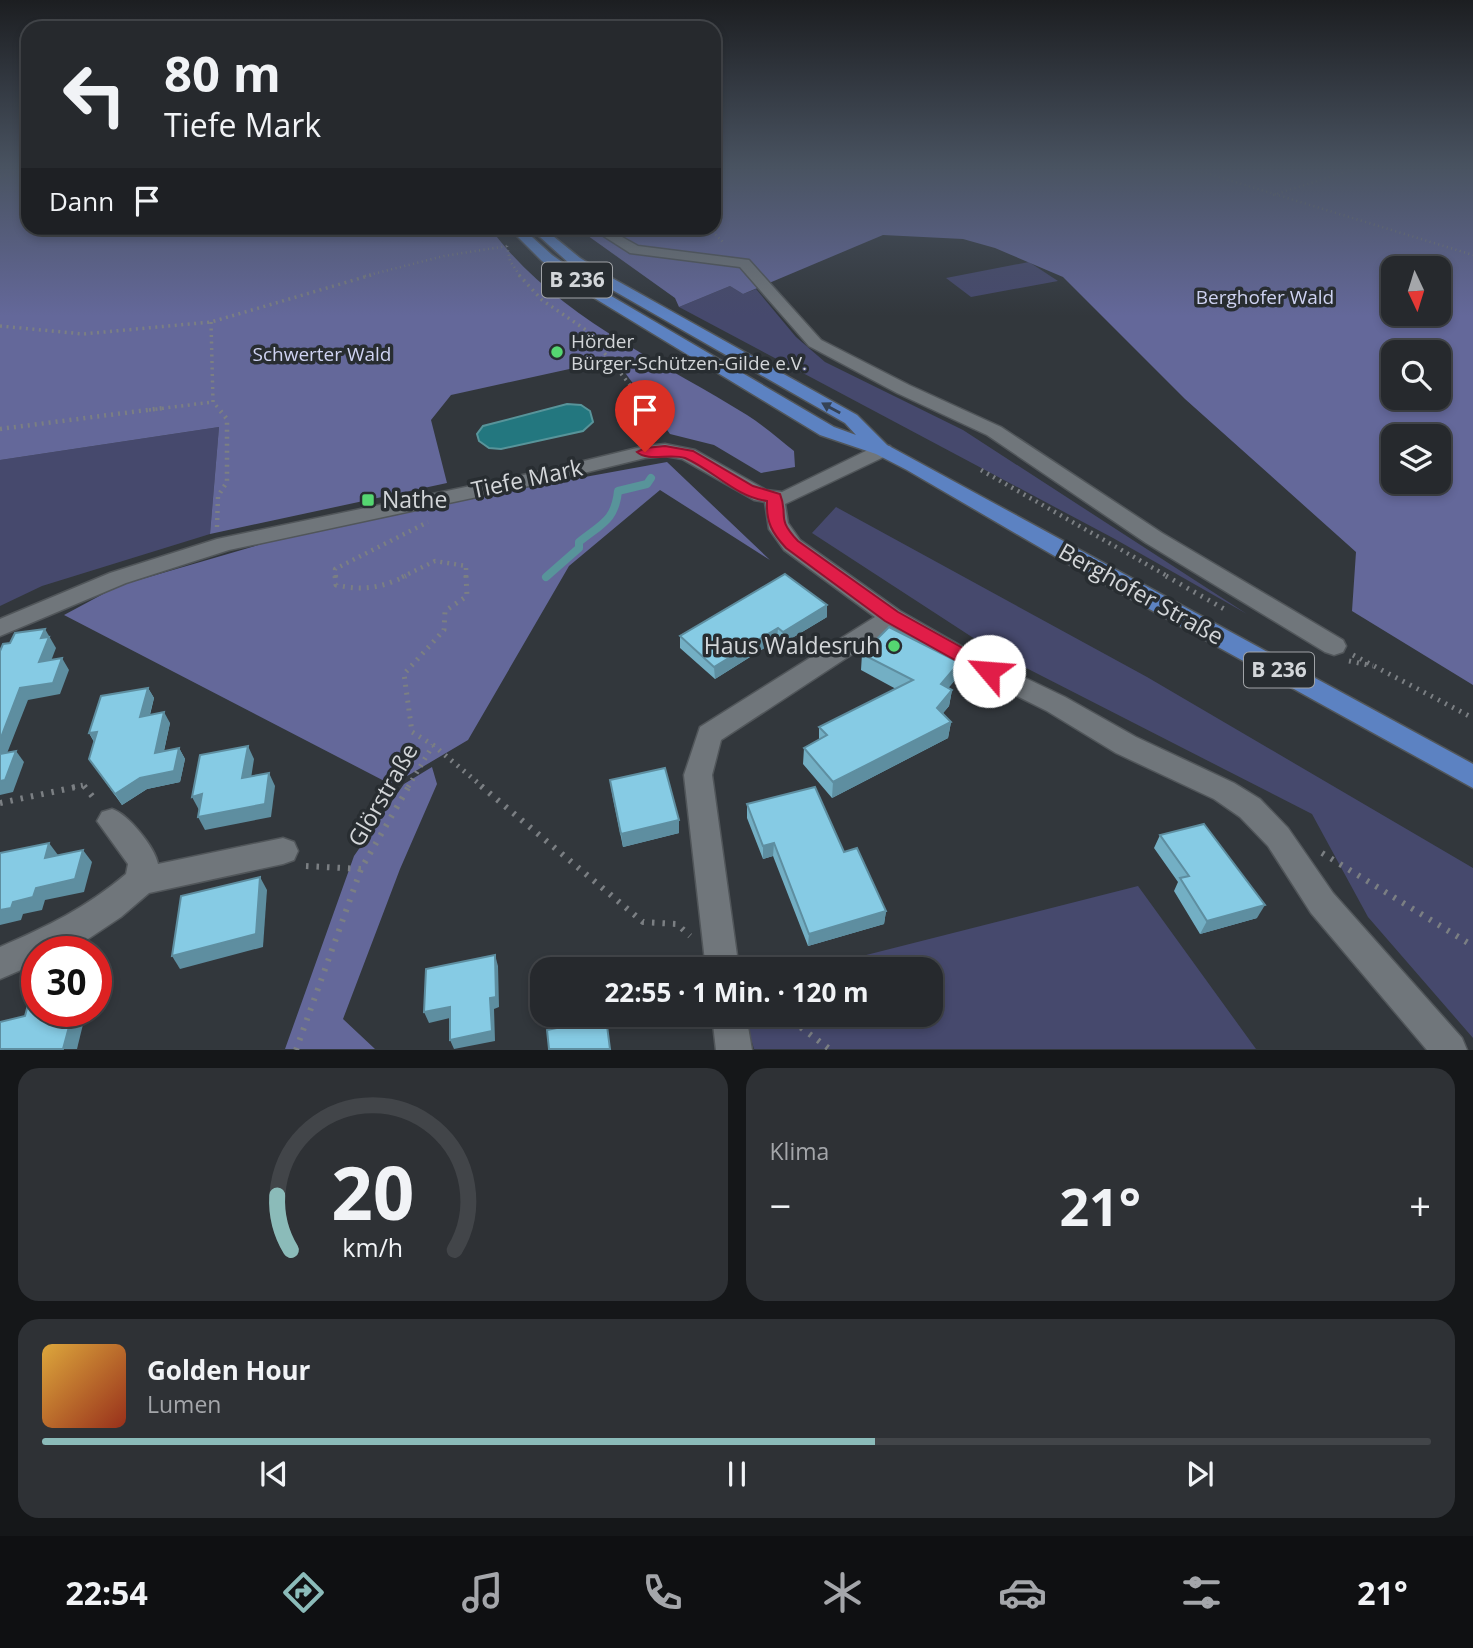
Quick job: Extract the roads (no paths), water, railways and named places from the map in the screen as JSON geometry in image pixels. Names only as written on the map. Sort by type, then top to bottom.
[{"type":"main road","name":"Berghofer Straße","points":[[522,235],[547,258],[571,275],[827,431],[883,450],[1473,777]]},
{"type":"main road","name":"Berghofer Straße","points":[[544,235],[575,261],[666,316],[851,419],[883,450]]},
{"type":"street","points":[[609,235],[635,250],[744,263],[815,343],[994,431],[1154,538],[1334,646]]},
{"type":"street","name":"Tiefe Mark","points":[[0,628],[118,578],[225,544],[645,452],[665,450],[688,454],[747,489],[761,496],[775,498]]},
{"type":"street","points":[[883,450],[794,496],[775,498],[774,519],[781,533],[792,545],[892,617],[966,660],[1056,704],[1126,745],[1212,785],[1250,808],[1278,837],[1322,903],[1450,1049]]},
{"type":"street","points":[[722,957],[698,775],[709,734],[892,617]]},
{"type":"street","points":[[112,821],[143,861],[141,881]]},
{"type":"street","points":[[0,963],[71,932],[110,907],[141,881],[283,851]]},
{"type":"street","points":[[731,1027],[734,1049]]},
{"type":"waterway","points":[[546,577],[579,548],[579,542],[606,521],[614,509],[618,491],[647,484],[651,478]]},
{"type":"place","name":"Hörder Bürger-Schützen-Gilde e.V.","points":[[557,352]]},
{"type":"place","name":"Nathe","points":[[368,500]]},
{"type":"place","name":"Haus Waldesruh","points":[[894,646]]},
{"type":"park label","name":"Berghofer Wald","points":[[1265,297]]},
{"type":"park label","name":"Schwerter Wald","points":[[322,354]]}]
